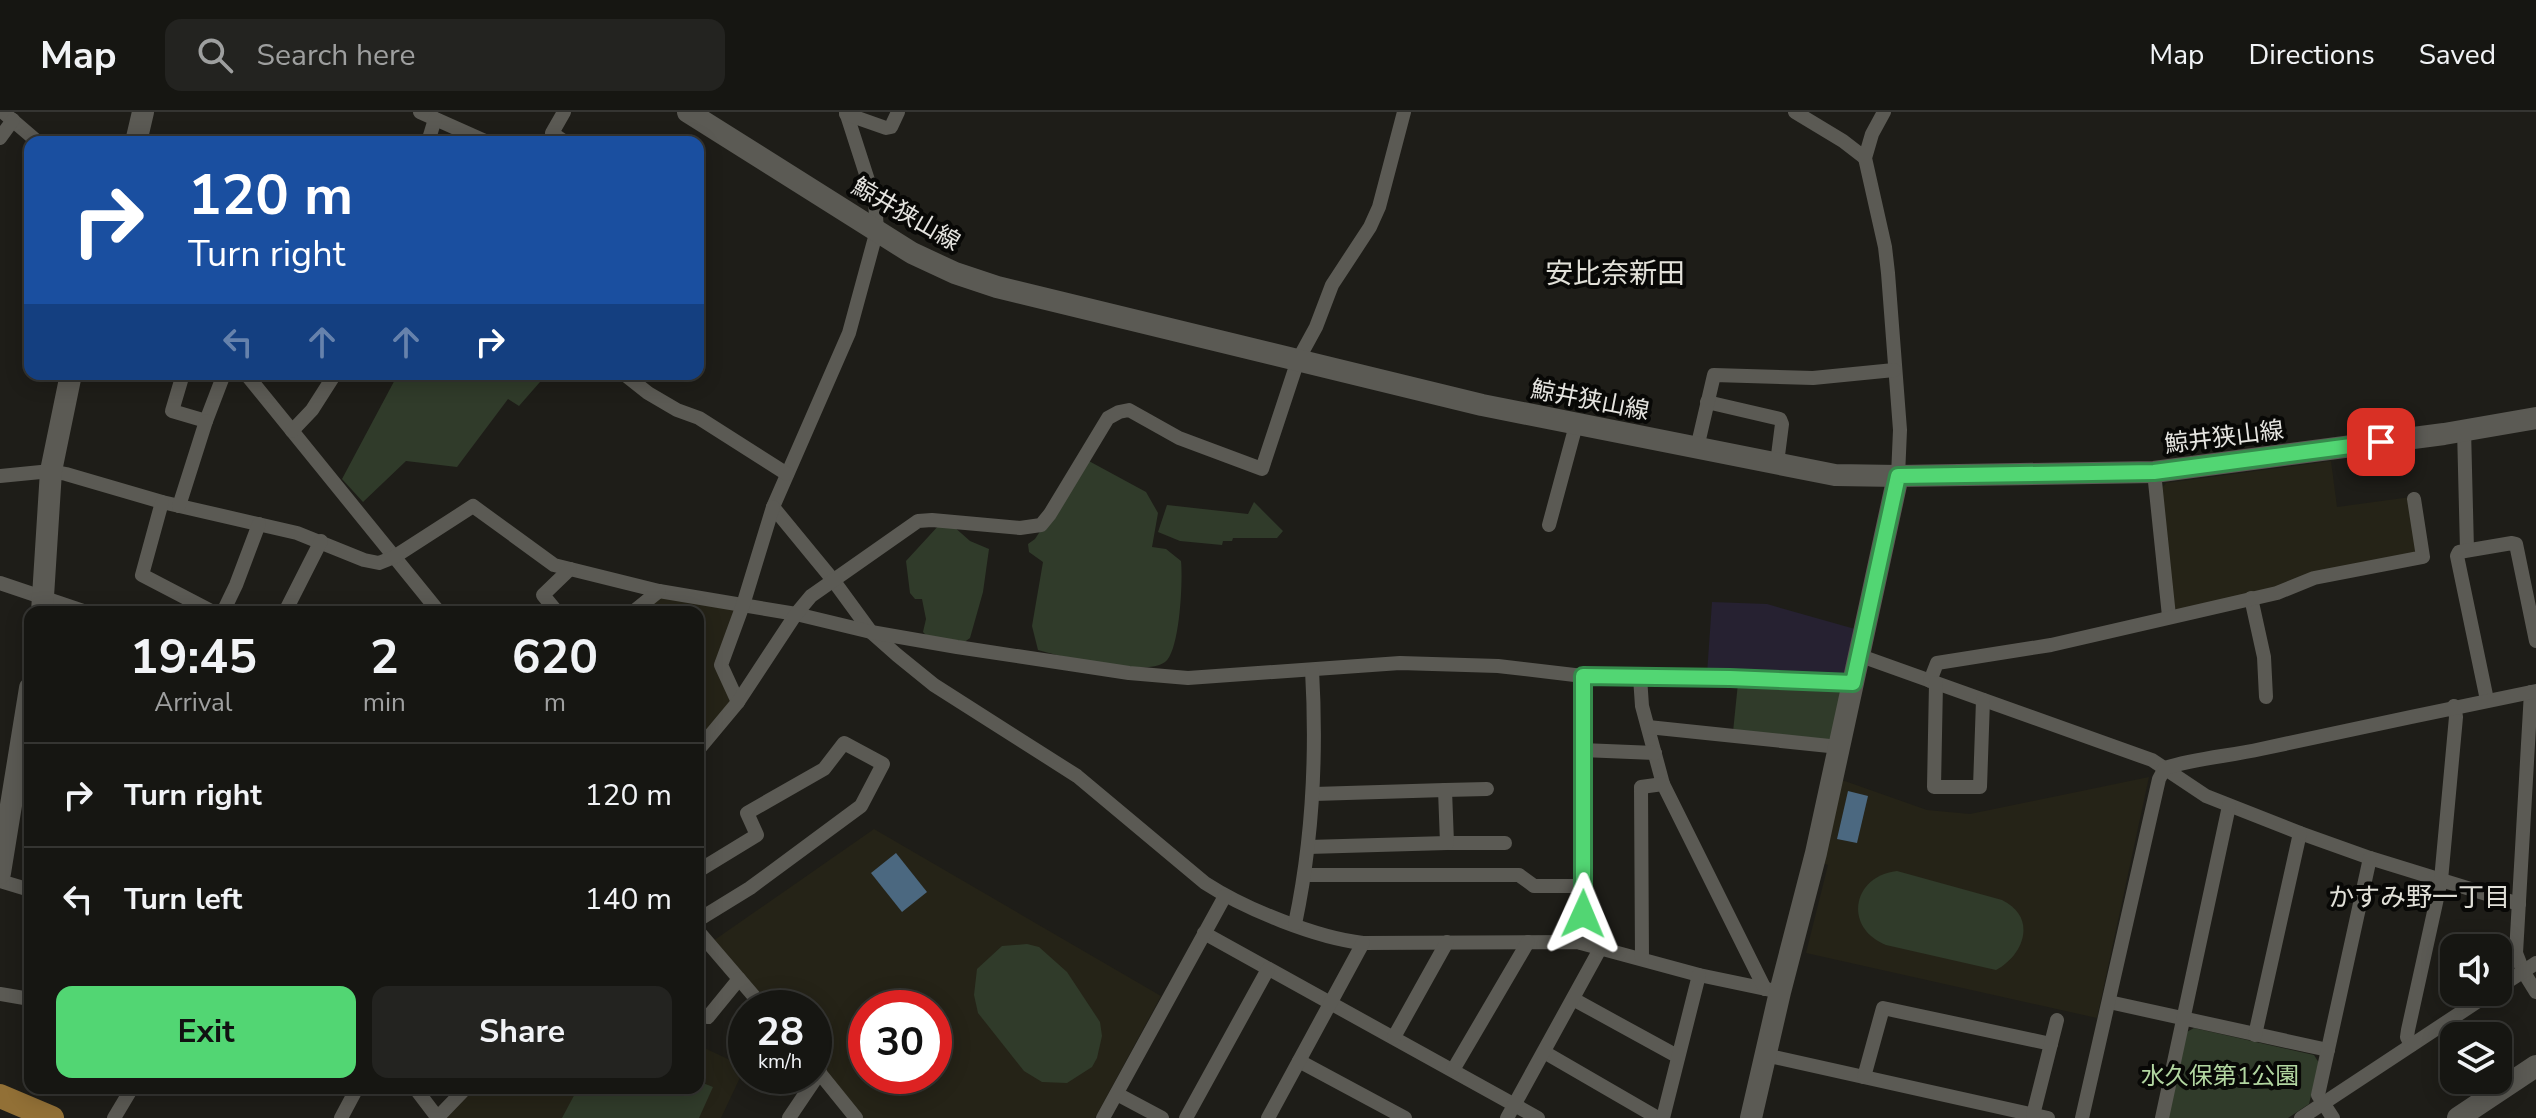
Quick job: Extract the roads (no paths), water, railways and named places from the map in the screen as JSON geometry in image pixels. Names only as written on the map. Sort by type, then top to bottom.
[{"type":"main road","points":[[137,136],[143,112]]},
{"type":"main road","name":"鯨井狭山線","points":[[688,112],[912,253],[955,273],[997,287],[1576,425],[1835,475],[2154,472],[2536,418]]},
{"type":"main road","points":[[43,605],[51,471],[70,380]]},
{"type":"main road","points":[[1751,1118],[1765,1055],[1772,990],[1816,853],[1898,476]]},
{"type":"main road","points":[[0,873],[22,797],[24,770]]},
{"type":"main road","points":[[2458,1118],[2536,1066]]},
{"type":"main road","points":[[0,1096],[52,1118]]},
{"type":"street","points":[[420,112],[473,136]]},
{"type":"street","points":[[549,136],[564,112]]},
{"type":"street","points":[[846,113],[886,128],[891,127],[898,112]]},
{"type":"street","points":[[704,743],[738,702],[811,596],[918,521],[1020,528],[1041,525],[1108,418],[1119,412],[1129,410],[1179,438],[1262,469],[1298,360],[1316,327],[1332,285],[1370,227],[1379,207],[1404,112]]},
{"type":"street","points":[[1795,112],[1865,158]]},
{"type":"street","points":[[1884,112],[1872,134],[1865,158],[1885,247],[1900,430],[1898,476]]},
{"type":"street","points":[[738,702],[721,665],[773,507],[844,347],[877,230],[875,202],[846,113]]},
{"type":"street","points":[[0,138],[8,116],[31,136]]},
{"type":"street","points":[[430,136],[435,119]]},
{"type":"street","points":[[1697,448],[1714,375],[1813,378],[1894,370]]},
{"type":"street","points":[[181,380],[172,411],[206,421]]},
{"type":"street","points":[[179,506],[222,380]]},
{"type":"street","points":[[251,380],[432,606]]},
{"type":"street","points":[[292,431],[312,410],[331,380]]},
{"type":"street","points":[[632,380],[648,393],[677,410],[699,418],[787,474]]},
{"type":"street","points":[[1707,402],[1780,419],[1777,463]]},
{"type":"street","points":[[1549,525],[1576,425]]},
{"type":"street","points":[[2464,429],[2467,550]]},
{"type":"street","points":[[0,476],[51,471],[321,541],[364,560],[379,563],[394,557],[473,506],[554,565],[659,591],[796,614],[871,632],[1173,677],[1236,676],[1400,663],[1498,666],[1583,676],[1853,683]]},
{"type":"street","points":[[2154,472],[2169,616]]},
{"type":"street","points":[[1983,700],[1980,787],[1934,787],[1933,682],[1937,663],[2051,645],[2288,590],[2314,578],[2423,557],[2414,499]]},
{"type":"street","points":[[162,502],[142,575],[201,606]]},
{"type":"street","points":[[773,507],[871,632],[934,685],[1077,776],[1205,883],[1225,896],[1340,941],[1582,943],[1699,975],[1772,990]]},
{"type":"street","points":[[226,606],[259,524]]},
{"type":"street","points":[[294,606],[321,541]]},
{"type":"street","points":[[2487,700],[2457,556],[2459,552],[2516,544],[2536,641]]},
{"type":"street","points":[[552,606],[543,595],[570,569]]},
{"type":"street","points":[[0,583],[16,588],[43,605]]},
{"type":"street","points":[[0,598],[16,588]]},
{"type":"street","points":[[640,606],[659,591]]},
{"type":"street","points":[[2251,598],[2264,657],[2266,697]]},
{"type":"street","points":[[1858,655],[2132,752],[2165,768],[2198,792],[2300,833],[2519,904]]},
{"type":"street","points":[[1295,924],[1305,875],[1314,794],[1316,750],[1312,670]]},
{"type":"street","points":[[1582,943],[1585,886],[1583,676]]},
{"type":"street","points":[[1640,677],[1642,706],[1663,784],[1772,990]]},
{"type":"street","points":[[2082,1118],[2159,779],[2165,768],[2402,721],[2454,706],[2534,691],[2516,953],[2536,992]]},
{"type":"street","points":[[2411,1045],[2408,1030],[2441,880],[2456,717],[2454,706]]},
{"type":"street","points":[[1648,727],[1839,747]]},
{"type":"street","points":[[704,867],[757,835],[747,813],[824,769],[844,743],[883,764],[861,806],[750,888],[704,916]]},
{"type":"street","points":[[1582,750],[1655,753]]},
{"type":"street","points":[[1642,959],[1641,787],[1663,784]]},
{"type":"street","points":[[1314,794],[1487,789]]},
{"type":"street","points":[[1445,790],[1447,843]]},
{"type":"street","points":[[2162,1118],[2229,806]]},
{"type":"street","points":[[2255,1035],[2300,833]]},
{"type":"street","points":[[1308,847],[1505,843]]},
{"type":"street","points":[[2333,1118],[2318,1095],[2370,858]]},
{"type":"street","points":[[1305,875],[1519,875],[1534,886],[1585,886]]},
{"type":"street","points":[[0,881],[24,888]]},
{"type":"street","points":[[1103,1118],[1225,896]]},
{"type":"street","points":[[1204,933],[1453,1070],[1511,1111],[1538,1118]]},
{"type":"street","points":[[704,938],[748,990]]},
{"type":"street","points":[[1394,1037],[1447,942]]},
{"type":"street","points":[[1453,1070],[1528,942]]},
{"type":"street","points":[[1271,1117],[1363,943]]},
{"type":"street","points":[[1511,1111],[1600,949]]},
{"type":"street","points":[[2512,978],[2536,963]]},
{"type":"street","points":[[1186,1118],[1268,969]]},
{"type":"street","points":[[1544,1052],[1660,1118],[1699,975]]},
{"type":"street","points":[[704,1015],[708,1017],[739,979]]},
{"type":"street","points":[[0,994],[24,998]]},
{"type":"street","points":[[1573,999],[1677,1056]]},
{"type":"street","points":[[2109,1002],[2328,1050]]},
{"type":"street","points":[[2301,1118],[2471,1006]]},
{"type":"street","points":[[1864,1077],[1883,1008],[2051,1044]]},
{"type":"street","points":[[1765,1055],[2041,1116],[2057,1020]]},
{"type":"street","points":[[1299,1061],[1405,1118]]},
{"type":"street","points":[[832,1088],[856,1118]]},
{"type":"street","points":[[114,1118],[128,1094]]},
{"type":"street","points":[[341,1118],[354,1094]]},
{"type":"street","points":[[419,1094],[437,1118],[460,1094]]},
{"type":"street","points":[[789,1118],[803,1094]]},
{"type":"street","points":[[1117,1094],[1162,1118]]},
{"type":"water","points":[[1848,791],[1868,796],[1857,843],[1837,839]]},
{"type":"water","points":[[896,853],[927,892],[902,912],[871,873]]},
{"type":"district","name":"安比奈新田","points":[[1615,273]]},
{"type":"district","name":"かすみ野一丁目","points":[[2419,897]]},
{"type":"park label","name":"水久保第1公園","points":[[2220,1076]]}]
